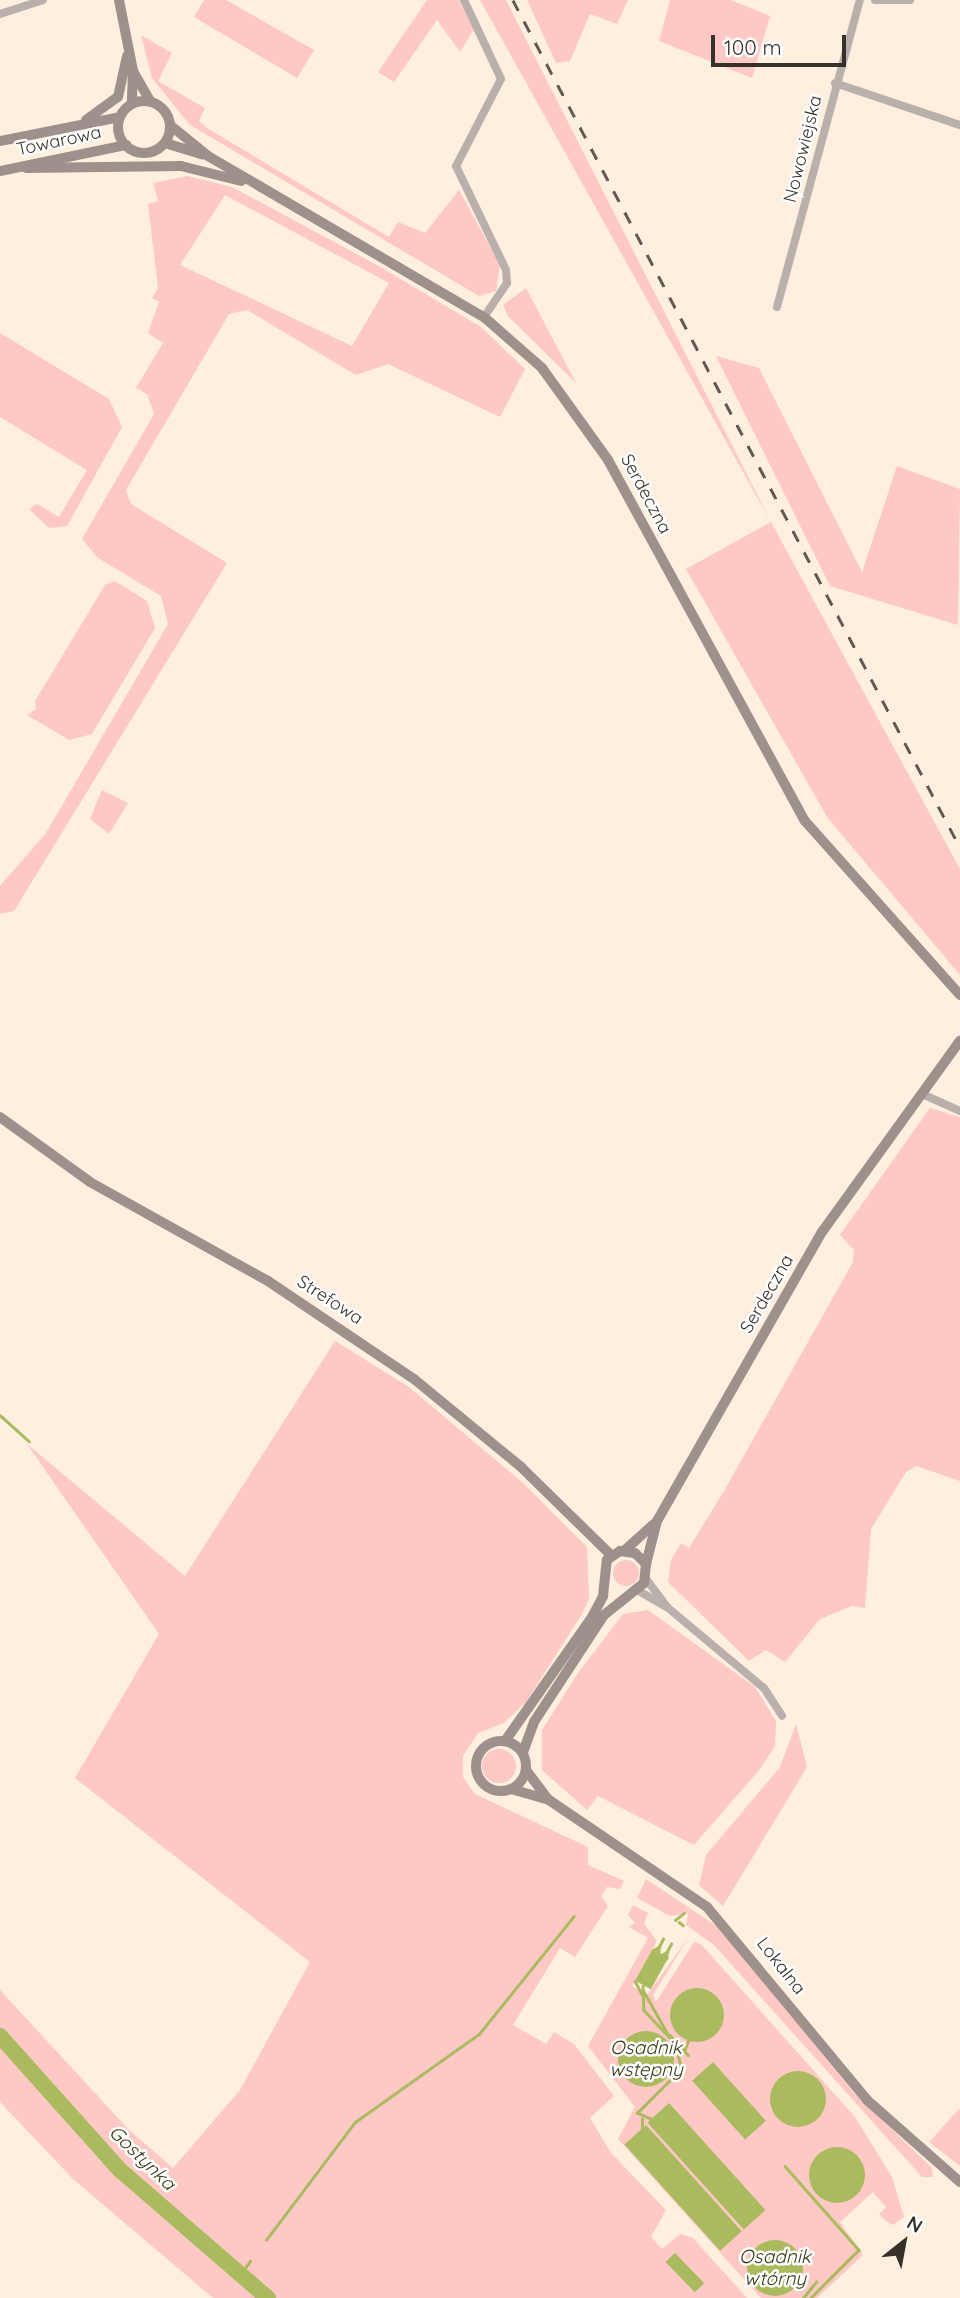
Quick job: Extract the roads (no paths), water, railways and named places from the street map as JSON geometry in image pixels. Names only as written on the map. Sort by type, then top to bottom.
[{"type":"street","points":[[0,14],[43,0]]},
{"type":"street","points":[[119,0],[133,71],[132,103],[120,117],[126,145],[146,153],[165,143],[208,156]]},
{"type":"street","points":[[464,0],[501,79],[456,166],[506,270],[508,284],[484,317]]},
{"type":"street","name":"Nowowiejska","points":[[777,307],[835,83],[860,0]]},
{"type":"street","points":[[874,0],[910,0]]},
{"type":"street","points":[[77,125],[118,97],[128,50]]},
{"type":"street","points":[[133,71],[150,101]]},
{"type":"street","points":[[835,83],[960,125]]},
{"type":"street","points":[[132,103],[150,101],[162,107],[170,125],[208,156],[272,192]]},
{"type":"street","name":"Towarowa","points":[[0,141],[120,117]]},
{"type":"street","points":[[165,143],[170,125]]},
{"type":"street","name":"Towarowa","points":[[0,171],[26,168],[126,145]]},
{"type":"street","points":[[26,168],[181,166],[272,192]]},
{"type":"street","name":"Serdeczna","points":[[272,192],[484,317],[527,352],[589,427],[805,821],[960,995]]},
{"type":"street","name":"Serdeczna","points":[[646,1564],[657,1521],[828,1222],[960,1041]]},
{"type":"street","points":[[922,1094],[960,1111]]},
{"type":"street","name":"Strefowa","points":[[0,1116],[90,1182],[268,1281],[404,1372],[521,1467],[611,1555]]},
{"type":"street","name":"Serdeczna","points":[[625,1550],[657,1521]]},
{"type":"street","points":[[646,1579],[574,1660],[534,1722],[523,1752],[526,1770],[510,1789],[483,1784],[475,1765],[484,1746],[505,1741],[585,1630],[606,1583],[611,1555],[625,1550],[646,1564],[646,1579],[667,1607],[764,1688],[782,1717]]},
{"type":"street","points":[[606,1583],[667,1607]]},
{"type":"street","points":[[505,1741],[523,1752]]},
{"type":"street","name":"Lokalna","points":[[526,1770],[549,1800]]},
{"type":"street","name":"Lokalna","points":[[510,1789],[549,1800],[707,1907],[867,2100],[960,2182]]},
{"type":"water","points":[[652,1950],[668,1959],[651,1989],[635,1981]]},
{"type":"water","name":"Osadnik wstępny","points":[[697,1988],[716,1996],[724,2015],[716,2034],[697,2042],[678,2034],[670,2015],[678,1996]]},
{"type":"water","name":"Osadnik wstępny","points":[[646,2031],[657,2033],[666,2039],[672,2048],[672,2070],[666,2079],[657,2085],[646,2087],[635,2085],[626,2079],[620,2070],[618,2059],[620,2048],[626,2039],[635,2033]]},
{"type":"water","points":[[713,2062],[766,2121],[745,2139],[692,2081]]},
{"type":"water","points":[[793,2071],[803,2071],[818,2079],[824,2088],[824,2110],[818,2119],[803,2127],[793,2127],[775,2115],[770,2104],[770,2094],[782,2076]]},
{"type":"water","points":[[669,2103],[765,2210],[744,2229],[647,2122]]},
{"type":"water","points":[[646,2125],[742,2231],[720,2251],[624,2144]]},
{"type":"water","name":"Osadnik wtórny","points":[[832,2147],[842,2147],[857,2155],[863,2164],[863,2186],[857,2195],[842,2203],[832,2203],[814,2191],[809,2180],[809,2170],[821,2152]]},
{"type":"water","name":"Osadnik wtórny","points":[[769,2240],[781,2240],[795,2248],[803,2262],[801,2279],[795,2288],[781,2296],[769,2296],[752,2284],[747,2274],[747,2262],[759,2245]]},
{"type":"water","points":[[675,2253],[704,2283],[695,2292],[666,2262]]},
{"type":"waterway","points":[[0,1415],[29,1441]]},
{"type":"waterway","points":[[675,1920],[684,1913]]},
{"type":"waterway","points":[[266,2240],[355,2122],[479,2034],[574,1916]]},
{"type":"waterway","points":[[679,1922],[683,1925]]},
{"type":"waterway","points":[[656,1952],[663,1939]]},
{"type":"waterway","points":[[664,1957],[671,1944]]},
{"type":"waterway","points":[[653,1950],[659,1947],[659,1954]]},
{"type":"waterway","points":[[661,1955],[667,1952],[667,1958]]},
{"type":"waterway","points":[[635,1981],[642,1994]]},
{"type":"waterway","points":[[643,1986],[644,2010],[669,2037],[643,1991]]},
{"type":"waterway","points":[[670,2035],[688,2055]]},
{"type":"waterway","name":"Gostynka","points":[[0,2036],[120,2170],[268,2298]]},
{"type":"waterway","points":[[673,2053],[684,2051],[688,2041]]},
{"type":"waterway","points":[[651,2119],[637,2113],[681,2069],[677,2052]]},
{"type":"waterway","points":[[642,2119],[642,2128]]},
{"type":"waterway","points":[[785,2166],[859,2250],[811,2298]]},
{"type":"waterway","points":[[240,2275],[250,2261]]},
{"type":"waterway","points":[[803,2298],[816,2282]]},
{"type":"railway","points":[[513,0],[960,847]]}]
